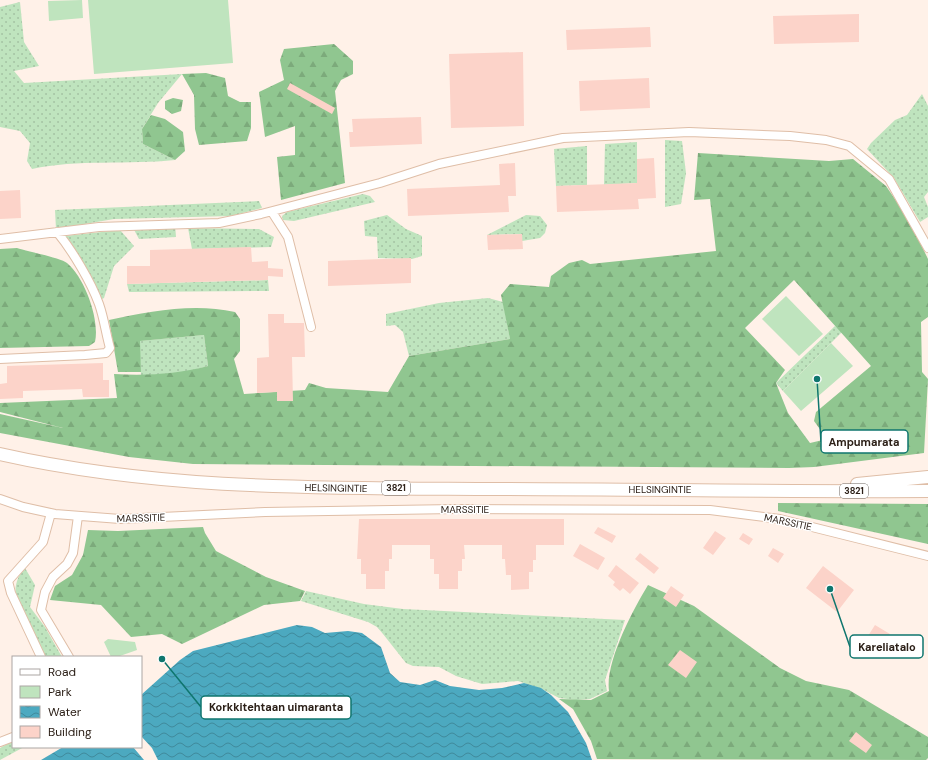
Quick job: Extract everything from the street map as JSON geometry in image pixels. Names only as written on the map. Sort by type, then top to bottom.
[{"type":"main road","name":"HELSINGINTIE","points":[[0,454],[67,468],[126,477],[253,486],[928,491]]},
{"type":"main road","name":"HELSINGINTIE","points":[[794,490],[928,478]]},
{"type":"street","points":[[0,240],[99,227],[219,223],[272,212],[388,181],[439,164],[563,138],[689,132],[790,136],[826,140],[850,146],[876,167],[892,185],[928,248]]},
{"type":"street","points":[[272,212],[288,237],[311,327]]},
{"type":"street","points":[[0,358],[85,355],[106,353],[110,348],[99,303],[80,268],[57,232]]},
{"type":"street","name":"MARSSITIE","points":[[0,499],[23,507],[51,513],[120,519],[266,512],[455,509],[710,510],[780,519],[928,556]]},
{"type":"street","points":[[41,656],[11,593],[8,581],[44,542],[51,513]]},
{"type":"street","points":[[68,656],[42,610],[45,592],[53,577],[67,564],[73,553],[78,516]]},
{"type":"street","points":[[0,742],[12,737]]},
{"type":"green space","points":[[82,0],[83,18],[49,21],[48,1]]},
{"type":"green space","points":[[88,0],[228,0],[233,63],[94,74]]},
{"type":"green space","points":[[20,2],[24,42],[39,66],[14,71],[24,83],[182,74],[158,103],[142,129],[143,144],[175,160],[67,164],[32,169],[27,161],[30,143],[20,131],[0,127],[0,7]]},
{"type":"green space","points":[[334,44],[353,61],[353,74],[341,80],[335,91],[345,183],[281,200],[277,157],[295,155],[295,126],[265,137],[259,92],[284,80],[280,60],[284,49]]},
{"type":"green space","points":[[206,73],[225,78],[228,96],[240,102],[251,102],[251,128],[247,141],[199,145],[195,129],[194,95],[182,74]]},
{"type":"green space","points":[[922,94],[928,106],[928,192],[924,197],[928,207],[928,217],[920,222],[894,178],[867,149],[871,143],[895,120],[907,115]]},
{"type":"green space","points":[[173,98],[183,100],[181,111],[172,114],[165,109],[165,101]]},
{"type":"green space","points":[[151,115],[165,119],[183,132],[185,151],[175,160],[143,144],[142,129]]},
{"type":"green space","points":[[665,140],[682,141],[686,173],[681,204],[665,207]]},
{"type":"green space","points":[[637,142],[637,183],[604,185],[605,144]]},
{"type":"green space","points":[[587,146],[587,185],[556,186],[554,149]]},
{"type":"green space","points":[[698,153],[829,161],[853,159],[886,186],[908,218],[928,259],[928,317],[921,322],[922,372],[928,379],[924,453],[814,467],[789,468],[193,464],[129,457],[0,433],[0,414],[63,428],[0,412],[0,403],[117,398],[114,374],[161,374],[208,366],[204,335],[140,341],[141,372],[118,372],[109,320],[172,309],[204,308],[235,312],[240,319],[240,351],[234,359],[244,394],[305,390],[309,383],[326,388],[388,392],[409,356],[510,339],[501,295],[510,284],[549,287],[551,276],[569,263],[582,260],[590,264],[716,251],[710,199],[694,200]],"holes":[[[794,280],[871,366],[816,412],[814,421],[827,439],[810,443],[788,413],[776,383],[785,370],[745,328]]]},
{"type":"green space","points":[[363,194],[370,196],[375,202],[294,221],[283,220],[282,216],[287,212]]},
{"type":"green space","points":[[259,201],[262,208],[231,216],[114,219],[56,229],[55,210]]},
{"type":"green space","points":[[387,215],[406,229],[422,236],[422,256],[412,259],[378,258],[377,237],[365,236],[364,221]]},
{"type":"green space","points":[[526,215],[540,216],[547,225],[545,233],[540,238],[522,241],[522,234],[487,235]]},
{"type":"green space","points":[[175,224],[176,237],[139,239],[132,226]]},
{"type":"green space","points":[[188,228],[259,229],[274,237],[271,247],[192,249]]},
{"type":"green space","points":[[120,230],[134,246],[114,266],[104,298],[100,300],[85,266],[65,236]]},
{"type":"green space","points":[[17,248],[63,261],[74,270],[90,300],[95,322],[95,342],[89,346],[0,348],[0,249]]},
{"type":"green space","points":[[268,280],[269,291],[129,292],[127,284]]},
{"type":"green space","points":[[786,296],[823,334],[799,356],[762,319]]},
{"type":"green space","points":[[488,298],[503,302],[510,339],[409,356],[403,332],[395,325],[386,326],[386,314],[439,303]]},
{"type":"green space","points":[[835,326],[842,332],[783,391],[776,383]]},
{"type":"green space","points":[[204,335],[208,366],[186,372],[141,376],[139,341]]},
{"type":"green space","points":[[831,343],[853,366],[801,411],[783,391]]},
{"type":"green space","points":[[778,503],[928,504],[928,544],[778,511]]},
{"type":"green space","points":[[203,527],[216,551],[266,577],[305,591],[300,601],[264,605],[182,644],[162,634],[131,637],[101,605],[50,600],[55,586],[72,575],[83,555],[88,530],[118,531]]},
{"type":"green space","points":[[25,568],[35,585],[30,607],[45,627],[61,656],[45,656],[21,610],[16,596],[16,585]]},
{"type":"green space","points":[[648,585],[694,606],[780,668],[806,681],[849,690],[928,737],[928,758],[926,760],[597,759],[591,741],[573,709],[559,699],[591,700],[609,691],[611,666],[621,636]]},
{"type":"green space","points":[[306,591],[364,604],[403,609],[625,620],[605,680],[607,691],[590,699],[576,700],[559,698],[542,689],[518,681],[482,684],[456,676],[439,667],[413,666],[406,663],[377,627],[368,622],[301,601]]},
{"type":"green space","points":[[108,639],[135,642],[137,650],[120,656],[111,656],[104,642]]},
{"type":"green space","points":[[12,742],[12,748],[22,748],[0,760],[0,748]]},
{"type":"water","points":[[297,625],[312,627],[325,633],[348,631],[362,633],[381,647],[390,673],[400,682],[420,685],[435,680],[450,686],[479,690],[502,688],[524,683],[541,688],[551,695],[568,712],[586,743],[592,760],[158,760],[152,748],[142,737],[142,694],[180,660],[193,651]]},
{"type":"water","points":[[61,748],[134,748],[144,760],[41,760]]},
{"type":"building","points":[[859,14],[859,42],[774,44],[773,16]]},
{"type":"building","points":[[650,27],[651,47],[567,50],[566,30]]},
{"type":"building","points":[[523,52],[524,126],[451,128],[449,54]]},
{"type":"building","points":[[649,78],[650,108],[580,111],[579,81]]},
{"type":"building","points":[[290,83],[335,108],[332,114],[287,89]]},
{"type":"building","points":[[421,117],[422,144],[350,147],[349,132],[353,132],[352,119]]},
{"type":"building","points":[[654,158],[656,198],[638,199],[639,209],[557,212],[556,186],[637,183],[637,159]]},
{"type":"building","points":[[515,163],[516,196],[508,196],[509,212],[408,216],[407,189],[500,185],[499,164]]},
{"type":"building","points":[[20,190],[21,218],[0,219],[0,191]]},
{"type":"building","points":[[522,234],[523,249],[488,250],[487,235]]},
{"type":"building","points":[[251,247],[252,262],[268,261],[268,268],[283,269],[283,277],[268,276],[268,280],[127,284],[127,266],[150,266],[150,250]]},
{"type":"building","points":[[411,258],[411,283],[328,286],[328,261]]},
{"type":"building","points":[[268,314],[284,314],[284,323],[304,323],[305,357],[292,357],[293,401],[277,401],[277,392],[257,393],[257,358],[269,357]]},
{"type":"building","points":[[103,363],[103,380],[109,380],[109,397],[83,397],[82,389],[23,391],[23,398],[0,399],[0,384],[7,383],[7,366]]},
{"type":"building","points":[[359,519],[564,519],[564,545],[536,545],[536,560],[533,560],[533,572],[529,572],[529,589],[511,590],[511,575],[506,575],[505,559],[502,559],[502,545],[464,545],[465,559],[462,559],[462,571],[458,571],[458,589],[439,589],[439,574],[434,574],[434,559],[430,559],[430,545],[392,545],[392,559],[389,559],[389,571],[385,571],[385,589],[366,589],[366,574],[361,574],[361,559],[357,559]]},
{"type":"building","points":[[598,527],[616,536],[612,543],[594,533]]},
{"type":"building","points":[[715,531],[726,538],[713,555],[703,548]]},
{"type":"building","points":[[743,533],[753,539],[749,545],[739,539]]},
{"type":"building","points":[[580,544],[605,558],[598,570],[573,556]]},
{"type":"building","points":[[773,548],[784,554],[778,563],[768,556]]},
{"type":"building","points":[[640,553],[659,568],[654,574],[635,559]]},
{"type":"building","points":[[616,565],[639,583],[630,594],[623,588],[620,591],[613,585],[615,582],[608,576]]},
{"type":"building","points":[[823,566],[854,590],[837,612],[806,588]]},
{"type":"building","points":[[671,586],[684,595],[676,607],[663,598]]},
{"type":"building","points":[[875,625],[890,634],[882,645],[868,636]]},
{"type":"building","points":[[680,650],[697,662],[686,678],[668,665]]},
{"type":"building","points":[[856,732],[872,745],[866,753],[849,741]]},
{"type":"place","name":"Ampumarata","points":[[817,379]]},
{"type":"place","name":"Kareliatalo","points":[[830,589]]},
{"type":"place","name":"Korkkitehtaan uimaranta","points":[[162,659]]}]
